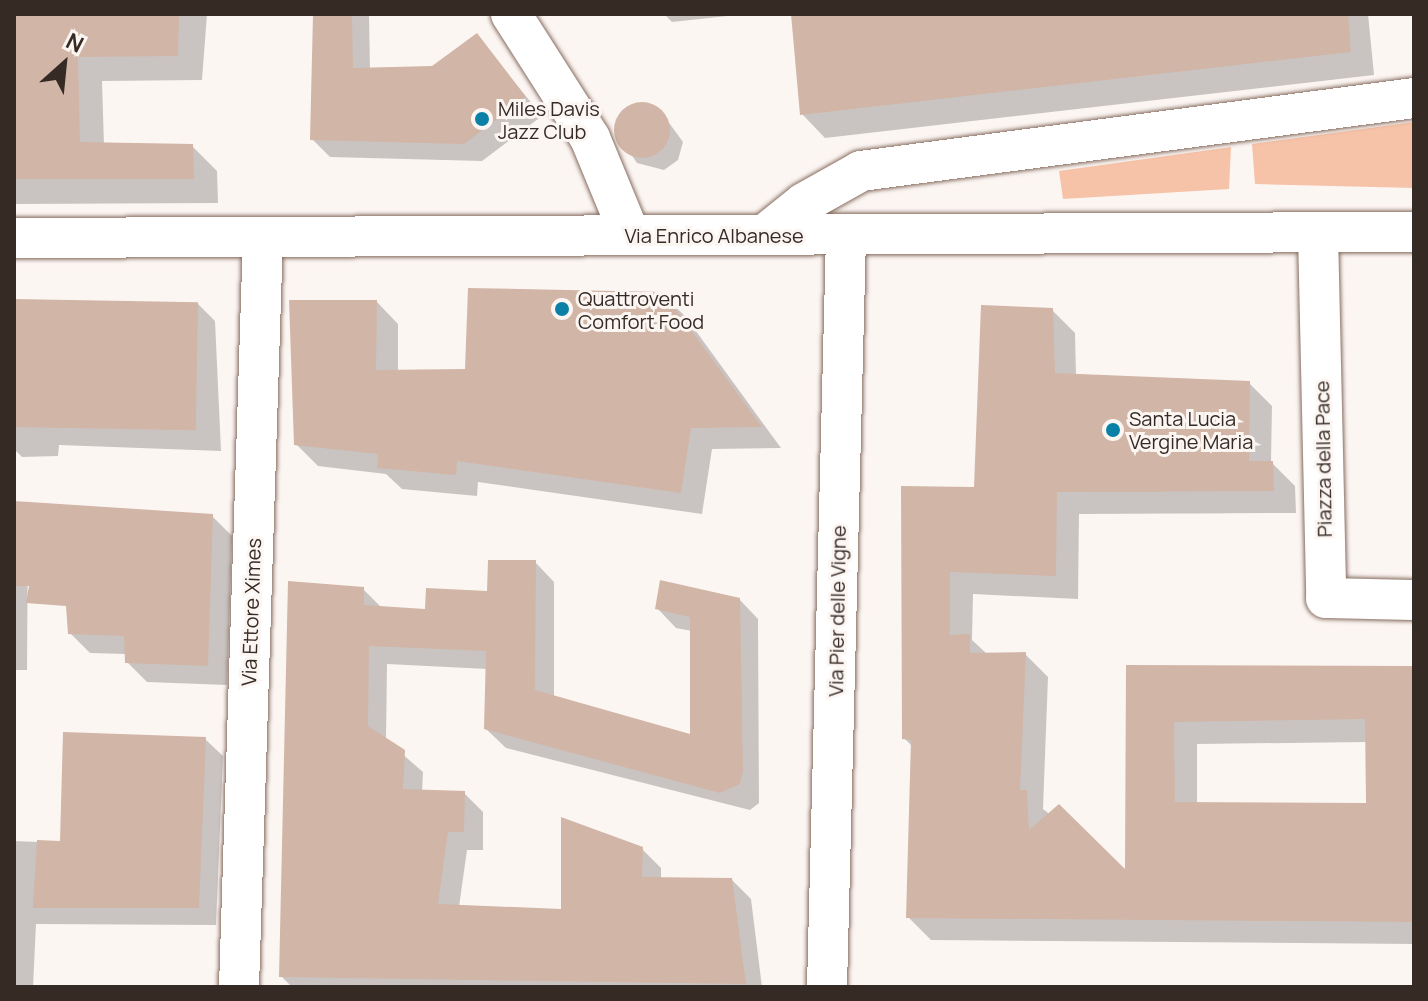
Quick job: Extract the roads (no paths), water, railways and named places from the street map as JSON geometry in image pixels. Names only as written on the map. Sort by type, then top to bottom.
[{"type":"street","points":[[511,14],[590,138],[630,235]]},
{"type":"street","points":[[764,235],[804,203],[861,171],[1414,98]]},
{"type":"street","name":"Via Enrico Albanese","points":[[14,238],[1414,232]]},
{"type":"street","name":"Piazza della Pace","points":[[1318,233],[1326,598],[1414,600]]},
{"type":"street","name":"Via Pier delle Vigne","points":[[827,987],[846,234]]},
{"type":"street","name":"Via Ettore Ximes","points":[[239,987],[263,237]]},
{"type":"place","name":"Miles Davis Jazz Club","points":[[482,119]]},
{"type":"place","name":"Quattroventi Comfort Food","points":[[562,309]]},
{"type":"place","name":"Santa Lucia Vergine Maria","points":[[1113,430]]}]
